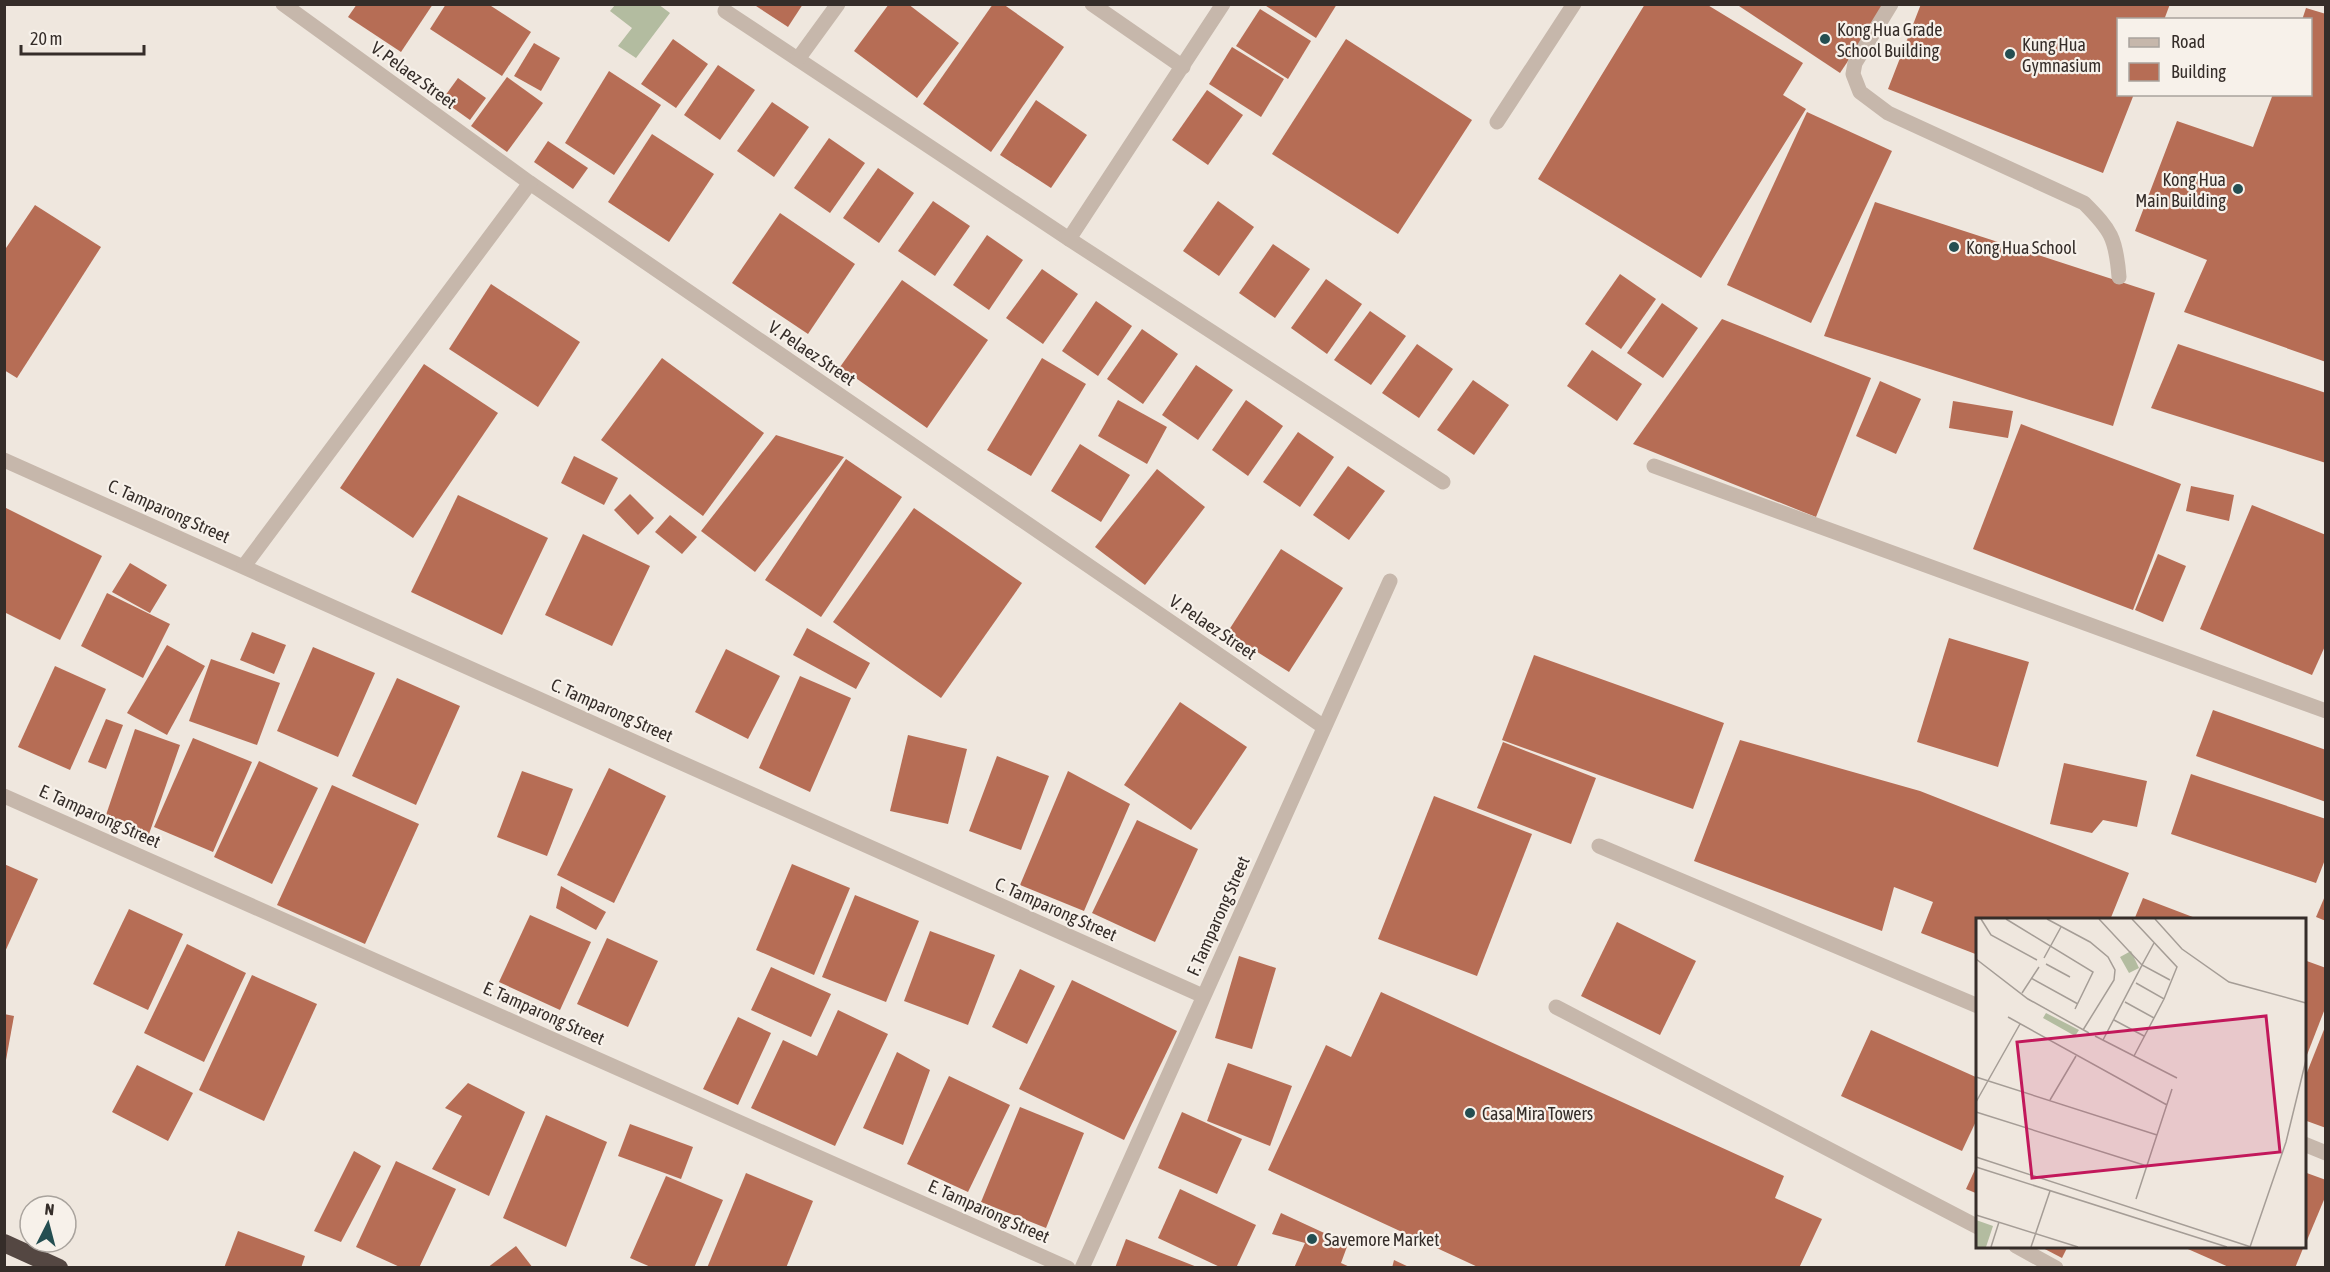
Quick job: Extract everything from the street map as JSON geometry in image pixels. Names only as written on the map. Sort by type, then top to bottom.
[{"type":"highway","points":[[4,1244],[59,1268]]},
{"type":"street","name":"V. Pelaez Street","points":[[283,4],[530,183],[1324,727]]},
{"type":"street","points":[[798,59],[838,4]]},
{"type":"street","points":[[1092,4],[1183,67]]},
{"type":"street","points":[[1069,239],[1224,4]]},
{"type":"street","points":[[1497,122],[1574,4]]},
{"type":"street","points":[[1891,4],[1855,63],[1853,74],[1860,92],[1888,113],[2084,203],[2108,227],[2117,254],[2119,276]]},
{"type":"street","points":[[725,11],[1443,483]]},
{"type":"street","points":[[244,566],[530,183]]},
{"type":"street","name":"C. Tamparong Street","points":[[4,460],[1203,996]]},
{"type":"street","points":[[1654,466],[2325,711]]},
{"type":"street","name":"F. Tamparong Street","points":[[1082,1268],[1390,581]]},
{"type":"street","name":"E. Tamparong Street","points":[[4,796],[1068,1268]]},
{"type":"street","points":[[1599,846],[1976,1006]]},
{"type":"street","points":[[1556,1007],[1976,1226]]},
{"type":"street","points":[[2306,1145],[2325,1153]]},
{"type":"street","points":[[2020,1248],[2056,1268]]},
{"type":"green space","points":[[658,4],[670,13],[636,58],[618,46],[632,28],[610,11],[615,5]]},
{"type":"building","points":[[357,4],[433,4],[401,52],[348,17]]},
{"type":"building","points":[[446,4],[488,4],[531,32],[502,76],[430,29]]},
{"type":"building","points":[[753,4],[803,4],[788,27]]},
{"type":"building","points":[[889,4],[908,4],[959,43],[917,98],[854,51]]},
{"type":"building","points":[[993,4],[1003,4],[1064,47],[991,152],[923,104]]},
{"type":"building","points":[[1263,4],[1337,4],[1316,38]]},
{"type":"building","points":[[1645,4],[1706,4],[1803,63],[1783,95],[1806,109],[1701,278],[1538,179]]},
{"type":"building","name":"Kong Hua Grade School Building","points":[[1736,4],[1886,4],[1840,73]]},
{"type":"building","name":"Kung Hua Gymnasium","points":[[1921,4],[2170,4],[2165,18],[2117,18],[2117,96],[2133,96],[2103,173],[1888,89]]},
{"type":"building","name":"Kong Hua Main Building","points":[[2306,8],[2326,14],[2326,362],[2184,312],[2207,260],[2135,231],[2177,121],[2253,147],[2272,96],[2312,96],[2312,18],[2303,18]]},
{"type":"building","points":[[1260,9],[1311,41],[1288,79],[1236,46]]},
{"type":"building","points":[[673,39],[708,64],[676,108],[641,84]]},
{"type":"building","points":[[1346,39],[1472,120],[1398,234],[1272,154]]},
{"type":"building","points":[[534,43],[560,58],[541,91],[514,76]]},
{"type":"building","points":[[1232,47],[1284,79],[1261,117],[1209,84]]},
{"type":"building","points":[[718,65],[755,90],[720,140],[684,115]]},
{"type":"building","points":[[609,71],[661,105],[614,175],[565,143]]},
{"type":"building","points":[[507,77],[543,103],[507,152],[471,126]]},
{"type":"building","points":[[458,78],[486,98],[470,120],[442,100]]},
{"type":"building","points":[[1207,90],[1243,115],[1208,165],[1172,140]]},
{"type":"building","points":[[1036,100],[1087,135],[1051,188],[1000,155]]},
{"type":"building","points":[[772,102],[809,127],[774,177],[737,151]]},
{"type":"building","points":[[1807,112],[1892,151],[1811,323],[1727,285]]},
{"type":"building","points":[[652,134],[714,174],[669,242],[608,202]]},
{"type":"building","points":[[829,138],[865,163],[830,213],[794,188]]},
{"type":"building","points":[[548,141],[588,168],[573,189],[534,162]]},
{"type":"building","points":[[878,168],[914,193],[879,243],[843,218]]},
{"type":"building","points":[[933,201],[970,226],[935,276],[898,251]]},
{"type":"building","points":[[1218,201],[1254,227],[1219,276],[1183,251]]},
{"type":"building","points":[[1875,202],[2155,293],[2113,426],[1824,336]]},
{"type":"building","points":[[35,205],[101,247],[17,378],[4,370],[4,251]]},
{"type":"building","points":[[780,213],[855,264],[808,334],[732,283]]},
{"type":"building","points":[[987,235],[1023,260],[989,310],[953,285]]},
{"type":"building","points":[[1273,244],[1310,269],[1275,318],[1239,293]]},
{"type":"building","points":[[1042,269],[1078,294],[1043,344],[1006,318]]},
{"type":"building","points":[[1620,274],[1656,299],[1621,349],[1585,324]]},
{"type":"building","points":[[1326,279],[1362,304],[1327,354],[1291,328]]},
{"type":"building","points":[[902,280],[988,340],[927,428],[840,367]]},
{"type":"building","points":[[491,284],[580,342],[538,407],[449,349]]},
{"type":"building","points":[[1096,301],[1132,326],[1098,376],[1062,351]]},
{"type":"building","points":[[1662,303],[1698,328],[1663,378],[1627,353]]},
{"type":"building","points":[[1370,311],[1406,336],[1371,385],[1334,360]]},
{"type":"building","points":[[1722,319],[1871,378],[1816,517],[1633,444]]},
{"type":"building","points":[[1142,329],[1178,354],[1143,404],[1107,379]]},
{"type":"building","points":[[1417,344],[1453,369],[1419,418],[1382,393]]},
{"type":"building","points":[[2178,344],[2326,393],[2326,463],[2151,408]]},
{"type":"building","points":[[1592,350],[1642,384],[1617,421],[1567,386]]},
{"type":"building","points":[[662,358],[764,433],[703,516],[601,440]]},
{"type":"building","points":[[1042,358],[1086,384],[1031,476],[987,450]]},
{"type":"building","points":[[424,364],[498,413],[413,538],[340,488]]},
{"type":"building","points":[[1196,365],[1233,390],[1198,440],[1162,415]]},
{"type":"building","points":[[1473,380],[1509,405],[1474,455],[1437,430]]},
{"type":"building","points":[[1880,381],[1921,399],[1896,454],[1856,436]]},
{"type":"building","points":[[1118,400],[1167,427],[1147,464],[1098,436]]},
{"type":"building","points":[[1246,400],[1283,426],[1248,476],[1212,450]]},
{"type":"building","points":[[1953,401],[2013,411],[2008,438],[1949,428]]},
{"type":"building","points":[[2021,424],[2181,484],[2133,610],[1973,549]]},
{"type":"building","points":[[1298,432],[1334,457],[1300,507],[1263,482]]},
{"type":"building","points":[[776,435],[844,457],[755,572],[701,531]]},
{"type":"building","points":[[1080,444],[1130,475],[1101,522],[1051,491]]},
{"type":"building","points":[[574,456],[618,478],[604,505],[561,483]]},
{"type":"building","points":[[846,459],[902,497],[821,617],[765,580]]},
{"type":"building","points":[[1348,466],[1385,491],[1349,540],[1313,515]]},
{"type":"building","points":[[1157,469],[1205,507],[1145,585],[1095,547]]},
{"type":"building","points":[[2191,486],[2234,495],[2229,521],[2186,511]]},
{"type":"building","points":[[630,494],[654,518],[638,535],[614,510]]},
{"type":"building","points":[[458,495],[548,538],[502,635],[411,592]]},
{"type":"building","points":[[2252,505],[2326,535],[2326,644],[2312,675],[2200,629]]},
{"type":"building","points":[[4,507],[102,556],[60,640],[4,612]]},
{"type":"building","points":[[914,508],[1022,583],[941,698],[833,622]]},
{"type":"building","points":[[670,515],[697,537],[682,554],[655,532]]},
{"type":"building","points":[[583,534],[650,566],[612,646],[545,615]]},
{"type":"building","points":[[1281,549],[1343,588],[1289,672],[1227,633]]},
{"type":"building","points":[[2158,554],[2186,566],[2163,622],[2135,610]]},
{"type":"building","points":[[130,563],[167,585],[150,613],[112,592]]},
{"type":"building","points":[[107,593],[170,624],[143,678],[81,646]]},
{"type":"building","points":[[807,628],[870,663],[856,689],[793,655]]},
{"type":"building","points":[[252,632],[286,645],[274,674],[240,660]]},
{"type":"building","points":[[1949,638],[2029,662],[1998,767],[1917,742]]},
{"type":"building","points":[[167,645],[205,666],[167,735],[127,713]]},
{"type":"building","points":[[313,647],[375,673],[338,757],[277,731]]},
{"type":"building","points":[[726,649],[780,676],[748,739],[695,712]]},
{"type":"building","points":[[1534,655],[1724,723],[1693,809],[1502,740]]},
{"type":"building","points":[[211,659],[280,683],[257,745],[189,721]]},
{"type":"building","points":[[55,666],[106,689],[70,770],[18,747]]},
{"type":"building","points":[[800,676],[851,698],[810,792],[759,768]]},
{"type":"building","points":[[397,678],[460,706],[416,805],[352,776]]},
{"type":"building","points":[[1180,702],[1247,747],[1191,830],[1124,785]]},
{"type":"building","points":[[2213,710],[2326,750],[2326,802],[2196,756]]},
{"type":"building","points":[[106,719],[123,725],[106,769],[88,762]]},
{"type":"building","points":[[135,729],[180,745],[149,834],[105,818]]},
{"type":"building","points":[[908,735],[967,749],[948,824],[890,811]]},
{"type":"building","points":[[193,738],[252,762],[213,852],[154,827]]},
{"type":"building","points":[[1740,740],[1920,791],[2129,873],[2111,918],[1976,918],[1976,954],[1921,933],[1933,902],[1894,887],[1882,931],[1694,861]]},
{"type":"building","points":[[1503,742],[1596,778],[1571,844],[1477,808]]},
{"type":"building","points":[[997,756],[1049,776],[1021,850],[969,831]]},
{"type":"building","points":[[259,761],[318,788],[272,884],[214,857]]},
{"type":"building","points":[[2064,763],[2147,781],[2137,827],[2103,820],[2092,833],[2050,824]]},
{"type":"building","points":[[609,768],[666,796],[614,903],[557,875]]},
{"type":"building","points":[[522,771],[573,789],[547,856],[497,837]]},
{"type":"building","points":[[1068,771],[1130,804],[1084,911],[1020,885]]},
{"type":"building","points":[[2191,774],[2326,819],[2326,857],[2316,883],[2171,834]]},
{"type":"building","points":[[332,785],[419,824],[365,944],[277,905]]},
{"type":"building","points":[[1434,796],[1532,834],[1477,976],[1378,939]]},
{"type":"building","points":[[1137,820],[1198,849],[1155,942],[1092,913]]},
{"type":"building","points":[[4,864],[38,879],[4,954]]},
{"type":"building","points":[[792,864],[850,888],[814,975],[756,950]]},
{"type":"building","points":[[561,886],[606,912],[596,930],[556,908]]},
{"type":"building","points":[[855,895],[919,921],[886,1002],[822,977]]},
{"type":"building","points":[[2326,896],[2326,921],[2316,917]]},
{"type":"building","points":[[2143,898],[2195,918],[2135,918]]},
{"type":"building","points":[[129,909],[183,934],[148,1010],[93,984]]},
{"type":"building","points":[[530,915],[591,942],[560,1010],[499,982]]},
{"type":"building","points":[[1617,922],[1696,961],[1660,1035],[1581,996]]},
{"type":"building","points":[[930,931],[995,955],[968,1025],[904,1001]]},
{"type":"building","points":[[607,938],[658,961],[628,1027],[577,1004]]},
{"type":"building","points":[[187,944],[246,973],[204,1062],[144,1033]]},
{"type":"building","points":[[1239,956],[1276,968],[1252,1049],[1215,1038]]},
{"type":"building","points":[[2306,961],[2326,968],[2326,1006],[2306,1057]]},
{"type":"building","points":[[771,967],[831,994],[811,1037],[751,1010]]},
{"type":"building","points":[[1020,969],[1055,986],[1027,1044],[992,1027]]},
{"type":"building","points":[[252,975],[317,1004],[264,1121],[199,1090]]},
{"type":"building","points":[[1072,980],[1177,1031],[1124,1140],[1019,1089]]},
{"type":"building","name":"Casa Mira Towers","points":[[1381,992],[1784,1176],[1775,1198],[1822,1219],[1799,1268],[1480,1268],[1268,1170],[1326,1045],[1351,1057]]},
{"type":"building","points":[[838,1010],[888,1034],[835,1146],[751,1108],[783,1040],[817,1056]]},
{"type":"building","points":[[4,1014],[14,1016],[6,1060],[4,1060]]},
{"type":"building","points":[[738,1017],[771,1033],[738,1105],[703,1089]]},
{"type":"building","points":[[2326,1027],[2326,1128],[2306,1121],[2306,1075]]},
{"type":"building","points":[[1871,1030],[1976,1077],[1976,1121],[1962,1151],[1841,1096]]},
{"type":"building","points":[[897,1052],[930,1070],[903,1145],[863,1128]]},
{"type":"building","points":[[1228,1063],[1292,1086],[1270,1146],[1207,1121]]},
{"type":"building","points":[[137,1065],[193,1093],[168,1141],[112,1112]]},
{"type":"building","points":[[949,1076],[1010,1105],[968,1192],[907,1164]]},
{"type":"building","points":[[468,1083],[525,1112],[489,1196],[432,1169],[462,1116],[445,1108]]},
{"type":"building","points":[[1020,1107],[1084,1133],[1046,1228],[981,1202]]},
{"type":"building","points":[[1182,1112],[1242,1139],[1217,1194],[1158,1168]]},
{"type":"building","points":[[546,1115],[607,1142],[566,1247],[503,1218]]},
{"type":"building","points":[[630,1124],[693,1147],[681,1179],[618,1156]]},
{"type":"building","points":[[354,1151],[381,1166],[341,1242],[314,1231]]},
{"type":"building","points":[[396,1161],[456,1189],[419,1268],[402,1268],[356,1247]]},
{"type":"building","points":[[1976,1167],[1976,1193],[1966,1189]]},
{"type":"building","points":[[746,1173],[813,1201],[786,1268],[707,1268]]},
{"type":"building","points":[[2306,1173],[2326,1180],[2326,1195],[2306,1243]]},
{"type":"building","points":[[666,1176],[723,1200],[694,1268],[653,1268],[630,1258]]},
{"type":"building","points":[[1180,1189],[1256,1225],[1236,1268],[1222,1268],[1158,1238]]},
{"type":"building","name":"Savemore Market","points":[[1281,1213],[1348,1244],[1341,1263],[1352,1268],[1294,1268],[1305,1243],[1272,1234]]},
{"type":"building","points":[[238,1231],[305,1256],[301,1268],[224,1268]]},
{"type":"building","points":[[1126,1239],[1197,1267],[1197,1268],[1115,1268]]},
{"type":"building","points":[[516,1246],[533,1268],[487,1268]]},
{"type":"building","points":[[2043,1248],[2067,1248],[2062,1258]]},
{"type":"building","points":[[2186,1248],[2303,1248],[2295,1268],[2231,1268]]},
{"type":"building","name":"Savemore Market","points":[[1394,1260],[1411,1268],[1392,1268]]},
{"type":"place","name":"Kong Hua Grade School Building","points":[[1825,39]]},
{"type":"place","name":"Kung Hua Gymnasium","points":[[2010,54]]},
{"type":"place","name":"Kong Hua Main Building","points":[[2238,189]]},
{"type":"place","name":"Kong Hua School","points":[[1954,247]]},
{"type":"place","name":"Casa Mira Towers","points":[[1470,1113]]},
{"type":"place","name":"Savemore Market","points":[[1312,1239]]}]
